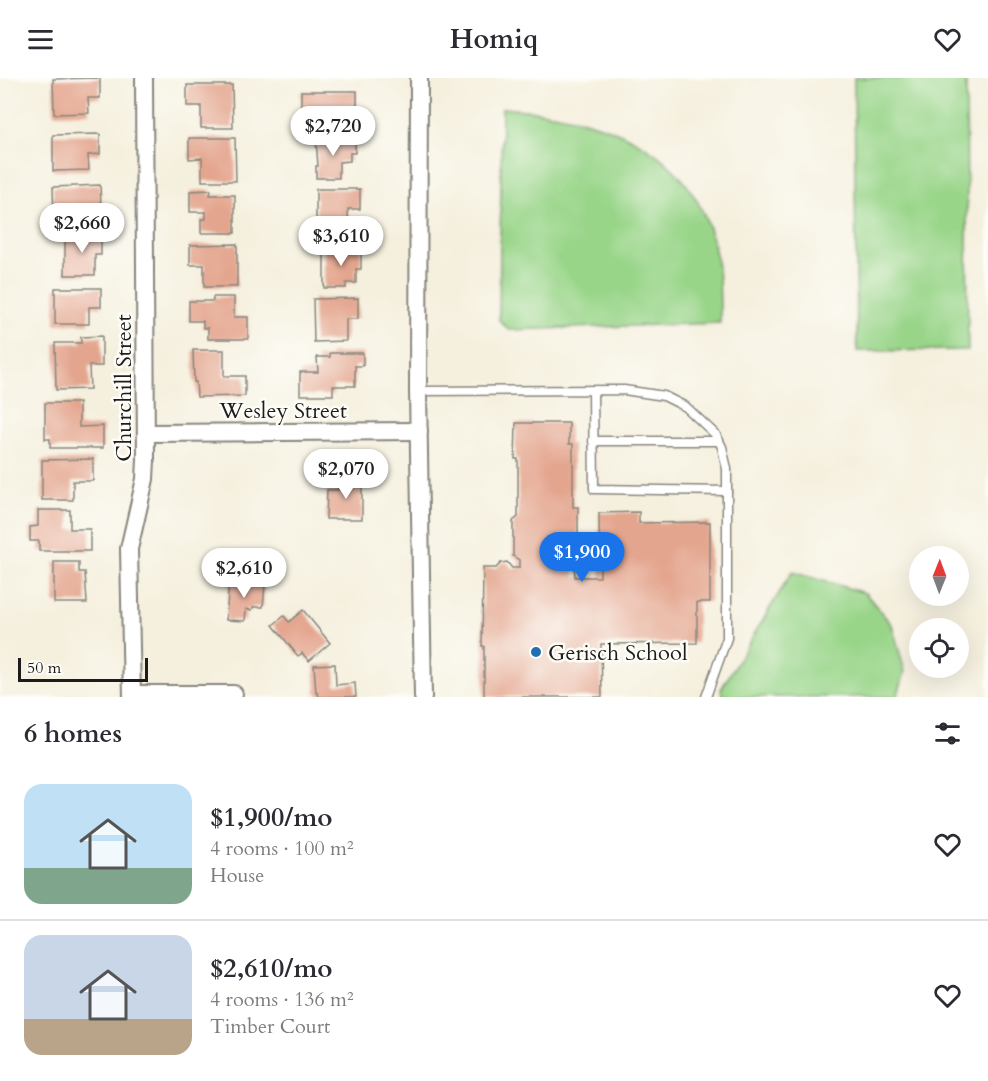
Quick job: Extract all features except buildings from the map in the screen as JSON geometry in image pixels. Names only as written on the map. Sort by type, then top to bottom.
[{"type":"street","name":"Churchill Street","points":[[132,695],[129,549],[145,479],[146,433],[144,78]]},
{"type":"street","points":[[419,78],[418,391],[423,697]]},
{"type":"street","name":"Wesley Street","points":[[146,433],[419,431]]},
{"type":"street","points":[[132,695],[234,694]]},
{"type":"lane","points":[[418,391],[624,390],[664,396],[676,401],[708,426],[719,441],[727,469],[727,638],[706,697]]},
{"type":"lane","points":[[593,391],[594,489],[727,491]]},
{"type":"lane","points":[[593,441],[719,441]]},
{"type":"green space","points":[[854,78],[966,78],[968,350],[857,351]]},
{"type":"green space","points":[[502,108],[570,117],[602,126],[632,139],[659,157],[682,179],[700,207],[713,242],[720,293],[720,323],[509,330],[499,320]]},
{"type":"green space","points":[[792,572],[865,593],[892,625],[905,672],[897,697],[723,697],[721,689]]},
{"type":"place","name":"Gerisch School","points":[[536,652]]}]
